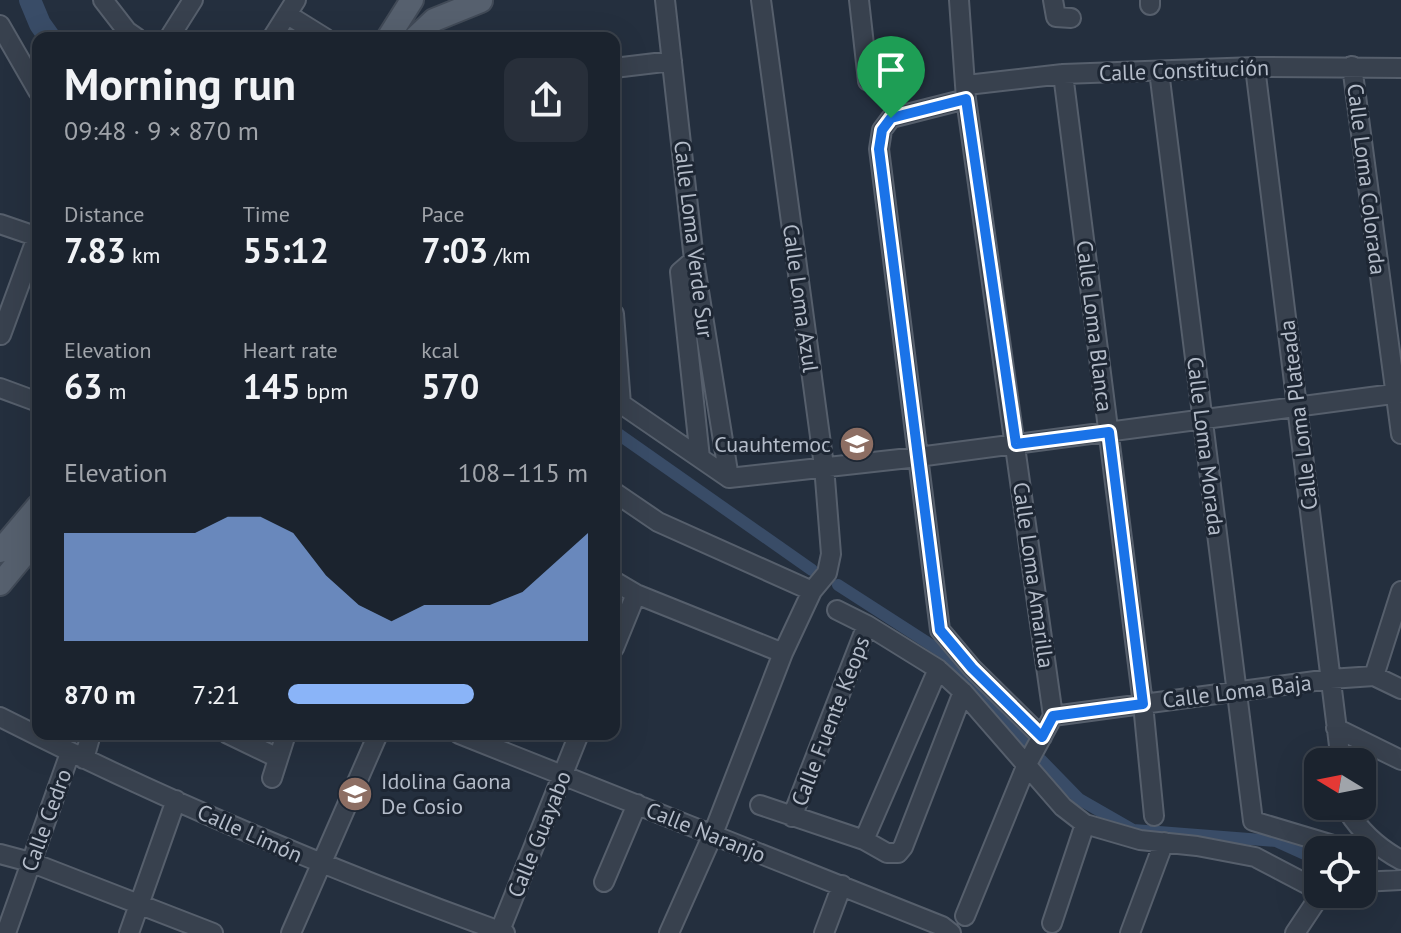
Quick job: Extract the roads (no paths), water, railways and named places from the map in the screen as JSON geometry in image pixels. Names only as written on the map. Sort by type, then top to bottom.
[{"type":"main road","points":[[392,32],[412,0]]},
{"type":"main road","points":[[468,0],[482,0]]},
{"type":"main road","points":[[421,32],[434,20],[482,0]]},
{"type":"main road","points":[[3,567],[32,516]]},
{"type":"main road","points":[[3,567],[32,543]]},
{"type":"street","points":[[103,0],[128,32]]},
{"type":"street","points":[[173,32],[193,0]]},
{"type":"street","name":"Calle Loma Verde Sur","points":[[665,0],[694,260],[729,478]]},
{"type":"street","name":"Calle Loma Azul","points":[[669,933],[713,834],[783,653],[812,591],[827,573],[831,554],[824,466],[761,0]]},
{"type":"street","points":[[859,0],[868,81]]},
{"type":"street","name":"Calle Loma Amarilla","points":[[959,0],[967,92],[1053,716]]},
{"type":"street","points":[[1053,0],[1056,17],[1071,18]]},
{"type":"street","points":[[276,32],[292,8],[318,32]]},
{"type":"street","points":[[0,25],[32,81]]},
{"type":"street","points":[[620,67],[672,61]]},
{"type":"street","name":"Calle Loma Colorada","points":[[1352,66],[1401,434]]},
{"type":"street","name":"Calle Constitución","points":[[918,457],[879,149],[882,130],[891,118],[967,92],[1063,74],[1255,67],[1401,68]]},
{"type":"street","name":"Calle Loma Plateada","points":[[1255,67],[1339,748]]},
{"type":"street","name":"Calle Loma Morada","points":[[1159,71],[1253,821],[1304,836]]},
{"type":"street","name":"Calle Loma Blanca","points":[[1063,74],[1143,704],[1154,816]]},
{"type":"street","points":[[0,224],[32,235]]},
{"type":"street","points":[[1,335],[32,253]]},
{"type":"street","points":[[694,260],[680,272],[700,458]]},
{"type":"street","points":[[0,388],[32,400]]},
{"type":"street","points":[[620,403],[729,478],[918,457],[1398,394]]},
{"type":"street","points":[[918,457],[940,630],[972,668],[1042,737]]},
{"type":"street","points":[[620,496],[658,522],[812,591]]},
{"type":"street","points":[[620,585],[636,594],[783,653]]},
{"type":"street","points":[[1401,591],[1374,676],[1401,689]]},
{"type":"street","points":[[620,633],[636,594]]},
{"type":"street","points":[[837,610],[938,669],[963,692],[1063,807],[1085,824],[1120,836],[1255,857],[1304,883]]},
{"type":"street","name":"Calle Fuente Keops","points":[[792,817],[867,625]]},
{"type":"street","points":[[864,840],[938,669]]},
{"type":"street","name":"Calle Loma Baja","points":[[1053,716],[1330,679],[1374,676]]},
{"type":"street","points":[[760,805],[864,840],[887,853],[898,853],[963,692]]},
{"type":"street","points":[[965,916],[1027,764],[1053,716]]},
{"type":"street","name":"Calle Limón","points":[[0,717],[32,733]]},
{"type":"street","points":[[1336,728],[1401,760]]},
{"type":"street","name":"Calle Limón","points":[[45,740],[320,864],[502,932]]},
{"type":"street","name":"Calle Cedro","points":[[6,933],[30,862],[77,756],[87,740]]},
{"type":"street","points":[[240,740],[278,758]]},
{"type":"street","points":[[272,778],[284,740]]},
{"type":"street","points":[[291,933],[375,740]]},
{"type":"street","name":"Calle Naranjo","points":[[474,740],[842,885],[942,926],[951,933]]},
{"type":"street","name":"Calle Guayabo","points":[[502,932],[577,740]]},
{"type":"street","points":[[129,933],[176,800]]},
{"type":"street","points":[[604,882],[637,804]]},
{"type":"street","points":[[1353,820],[1381,849],[1401,860]]},
{"type":"street","points":[[1052,923],[1085,824]]},
{"type":"street","points":[[1130,933],[1164,842]]},
{"type":"street","points":[[0,854],[30,862],[213,933]]},
{"type":"street","points":[[1376,881],[1401,880]]},
{"type":"street","points":[[824,933],[842,885]]},
{"type":"street","points":[[1295,933],[1310,908]]},
{"type":"waterway","points":[[30,0],[46,32]]},
{"type":"waterway","points":[[620,435],[812,570]]},
{"type":"waterway","points":[[838,585],[942,652],[1027,744]]},
{"type":"waterway","points":[[1041,760],[1079,799],[1133,830],[1276,841],[1304,854]]},
{"type":"place","name":"Cuauhtemoc","points":[[857,444]]},
{"type":"place","name":"Idolina Gaona De Cosio","points":[[355,794]]}]
